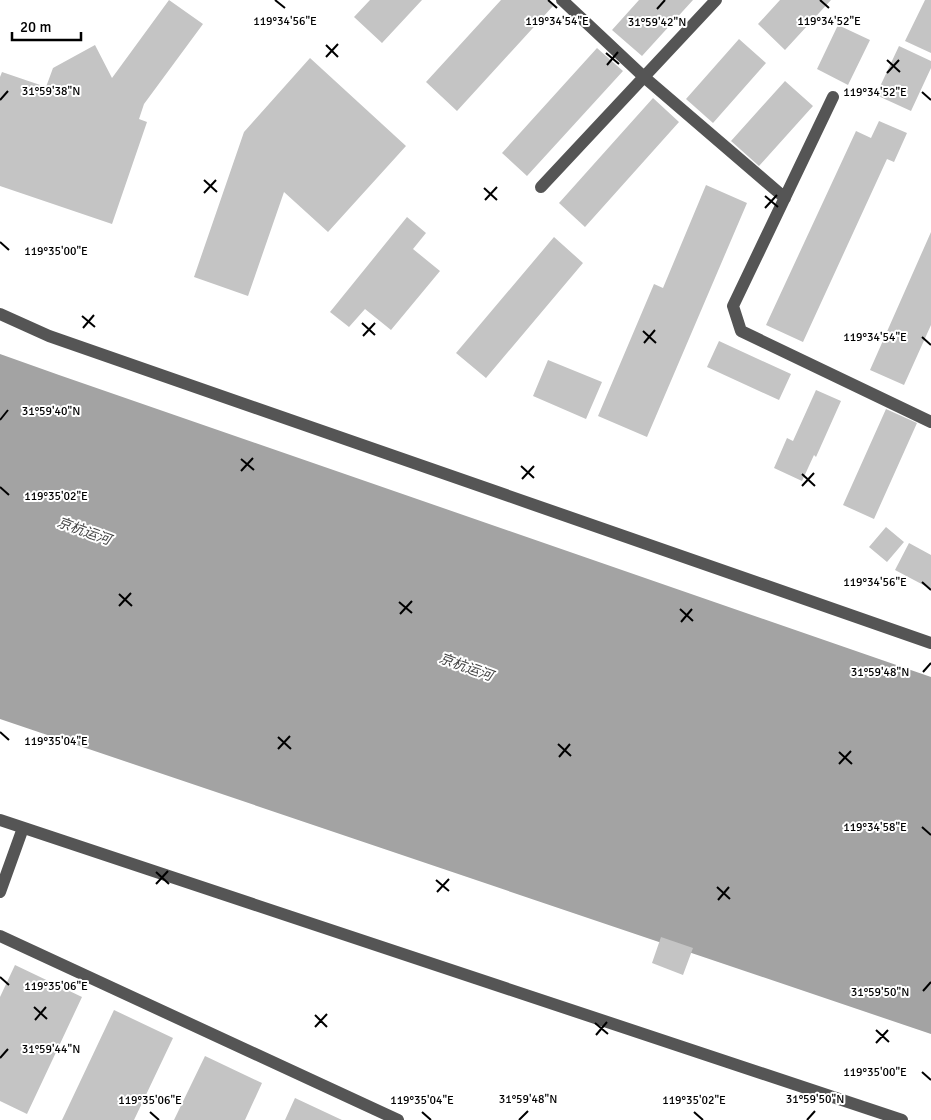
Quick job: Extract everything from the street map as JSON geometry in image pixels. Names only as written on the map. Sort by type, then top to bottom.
[{"type":"street","points":[[562,0],[644,77],[785,198]]},
{"type":"street","points":[[541,187],[716,0]]},
{"type":"street","points":[[833,97],[733,306],[741,331],[931,422]]},
{"type":"street","points":[[0,314],[50,336],[931,643]]},
{"type":"street","points":[[0,820],[902,1120]]},
{"type":"street","points":[[0,892],[23,828]]},
{"type":"street","points":[[0,936],[398,1120]]},
{"type":"water","name":"京杭运河","points":[[0,354],[931,677],[931,1034],[0,719]]},
{"type":"building","points":[[169,0],[203,24],[144,104],[139,119],[147,122],[112,224],[0,186],[0,77],[2,72],[46,87],[53,68],[95,45],[112,78]]},
{"type":"building","points":[[370,0],[422,0],[382,43],[354,17]]},
{"type":"building","points":[[501,0],[547,0],[553,6],[457,111],[426,82]]},
{"type":"building","points":[[639,0],[693,0],[642,56],[612,30]]},
{"type":"building","points":[[780,0],[831,0],[785,50],[758,24]]},
{"type":"building","points":[[925,0],[931,0],[931,53],[905,41]]},
{"type":"building","points":[[838,25],[870,40],[848,85],[817,69]]},
{"type":"building","points":[[739,39],[766,63],[713,123],[686,99]]},
{"type":"building","points":[[899,46],[931,61],[931,68],[911,111],[876,95]]},
{"type":"building","points":[[597,48],[623,71],[527,176],[502,153]]},
{"type":"building","points":[[310,58],[406,146],[328,232],[284,192],[248,296],[194,277],[244,132]]},
{"type":"building","points":[[785,81],[813,106],[759,166],[731,141]]},
{"type":"building","points":[[653,98],[679,122],[585,227],[559,203]]},
{"type":"building","points":[[879,121],[907,133],[894,162],[887,159],[803,342],[766,325],[856,131],[871,138]]},
{"type":"building","points":[[706,185],[747,203],[647,437],[598,416],[654,284],[663,288]]},
{"type":"building","points":[[407,217],[426,233],[413,249],[440,271],[391,330],[365,309],[349,327],[330,312]]},
{"type":"building","points":[[931,232],[931,325],[904,385],[870,370]]},
{"type":"building","points":[[554,237],[583,263],[486,378],[456,353]]},
{"type":"building","points":[[719,341],[791,374],[779,400],[707,367]]},
{"type":"building","points":[[548,360],[602,382],[586,419],[533,396]]},
{"type":"building","points":[[816,390],[841,401],[816,457],[814,455],[802,481],[774,468],[787,438],[793,441]]},
{"type":"building","points":[[886,409],[917,423],[874,519],[843,505]]},
{"type":"building","points":[[886,527],[904,542],[887,562],[869,547]]},
{"type":"building","points":[[909,543],[931,555],[931,589],[895,570]]},
{"type":"building","points":[[661,937],[693,948],[683,975],[652,963]]},
{"type":"building","points":[[15,965],[82,997],[27,1114],[0,1101],[0,997]]},
{"type":"building","points":[[114,1010],[173,1038],[134,1120],[62,1120]]},
{"type":"building","points":[[205,1056],[262,1083],[245,1120],[174,1120]]},
{"type":"building","points":[[295,1098],[342,1120],[285,1120]]}]
